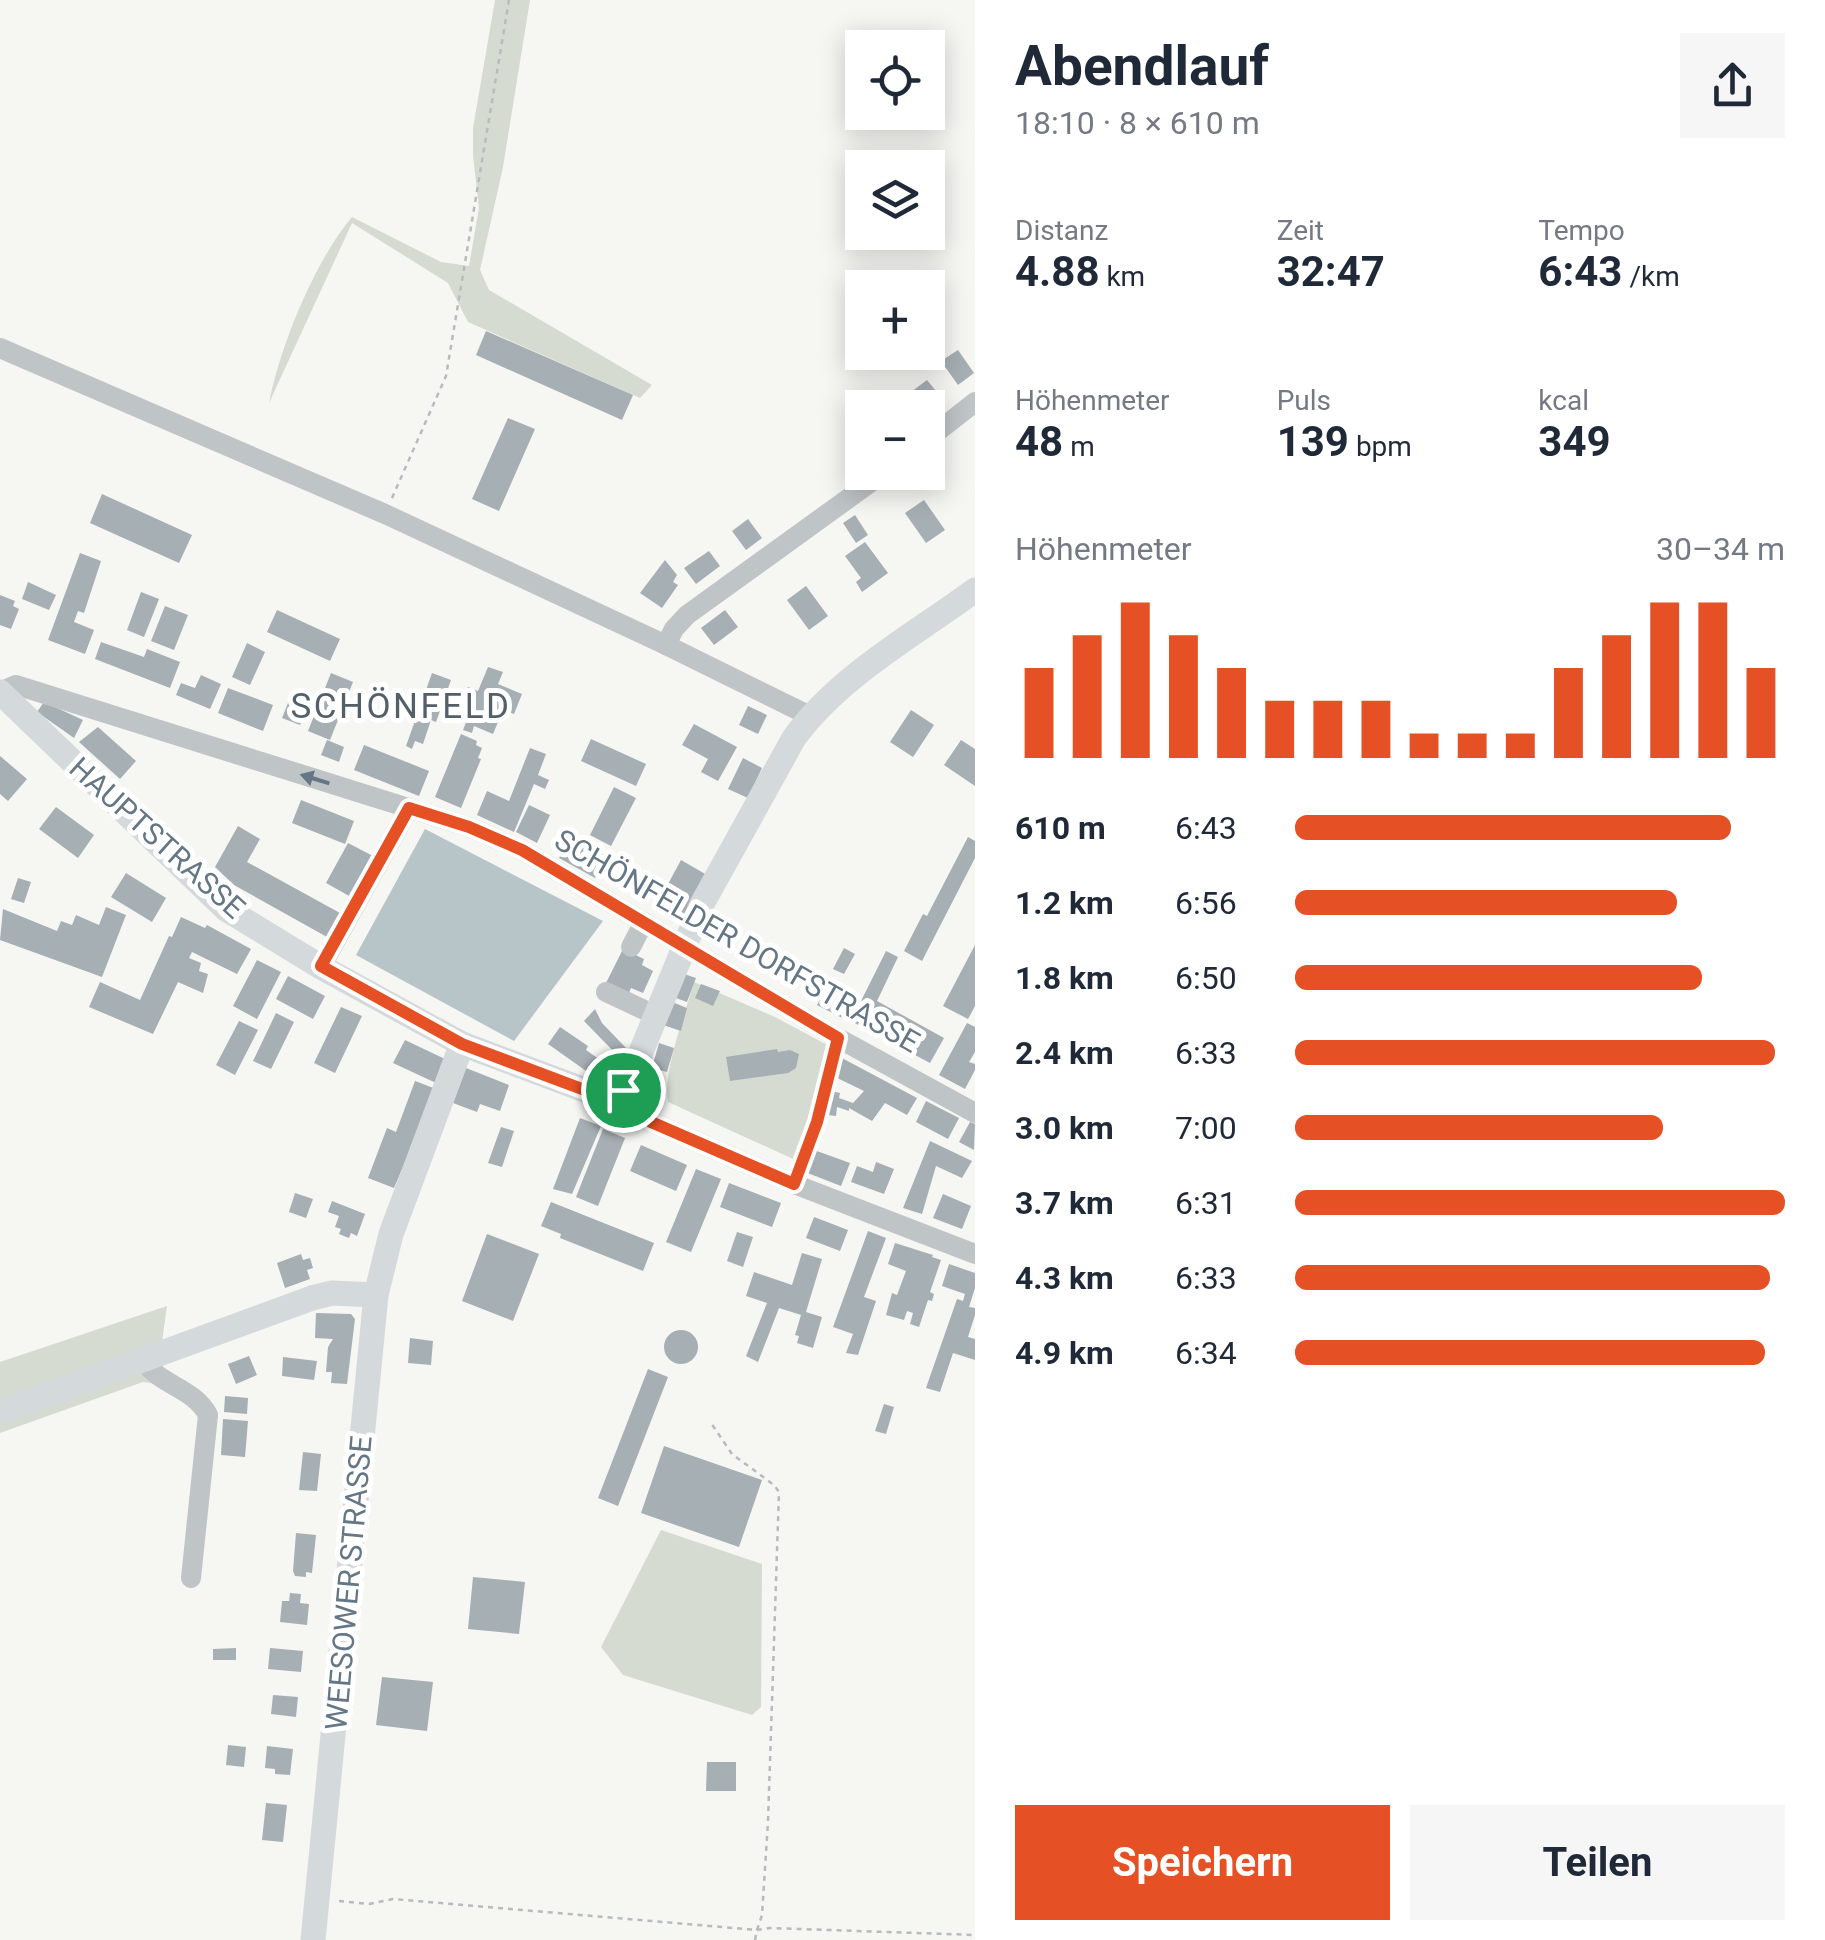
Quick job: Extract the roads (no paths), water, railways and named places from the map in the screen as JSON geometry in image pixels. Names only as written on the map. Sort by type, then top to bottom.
[{"type":"main road","points":[[623,1090],[682,947],[766,782],[810,716],[888,652],[975,590]]},
{"type":"main road","name":"HAUPTSTRASSE","points":[[0,692],[226,909],[462,1044],[598,1095],[623,1090]]},
{"type":"main road","name":"WEESOWER STRASSE","points":[[314,1940],[376,1295],[390,1234],[462,1044]]},
{"type":"main road","points":[[0,1412],[312,1298],[332,1293],[376,1295]]},
{"type":"street","points":[[0,348],[385,514],[810,716]]},
{"type":"street","points":[[945,426],[975,402]]},
{"type":"street","points":[[666,645],[688,615],[860,490]]},
{"type":"street","name":"SCHÖNFELDER DORFSTRASSE","points":[[0,692],[16,685],[469,827],[522,850],[838,1038],[975,1113]]},
{"type":"street","points":[[321,966],[409,808]]},
{"type":"street","points":[[631,948],[644,922]]},
{"type":"street","points":[[606,992],[655,1015]]},
{"type":"street","points":[[623,1090],[651,1122],[794,1184],[975,1254]]},
{"type":"street","points":[[142,1360],[159,1378],[200,1401],[208,1415],[191,1578]]},
{"type":"district","name":"SCHÖNFELD","points":[[401,706]]}]
